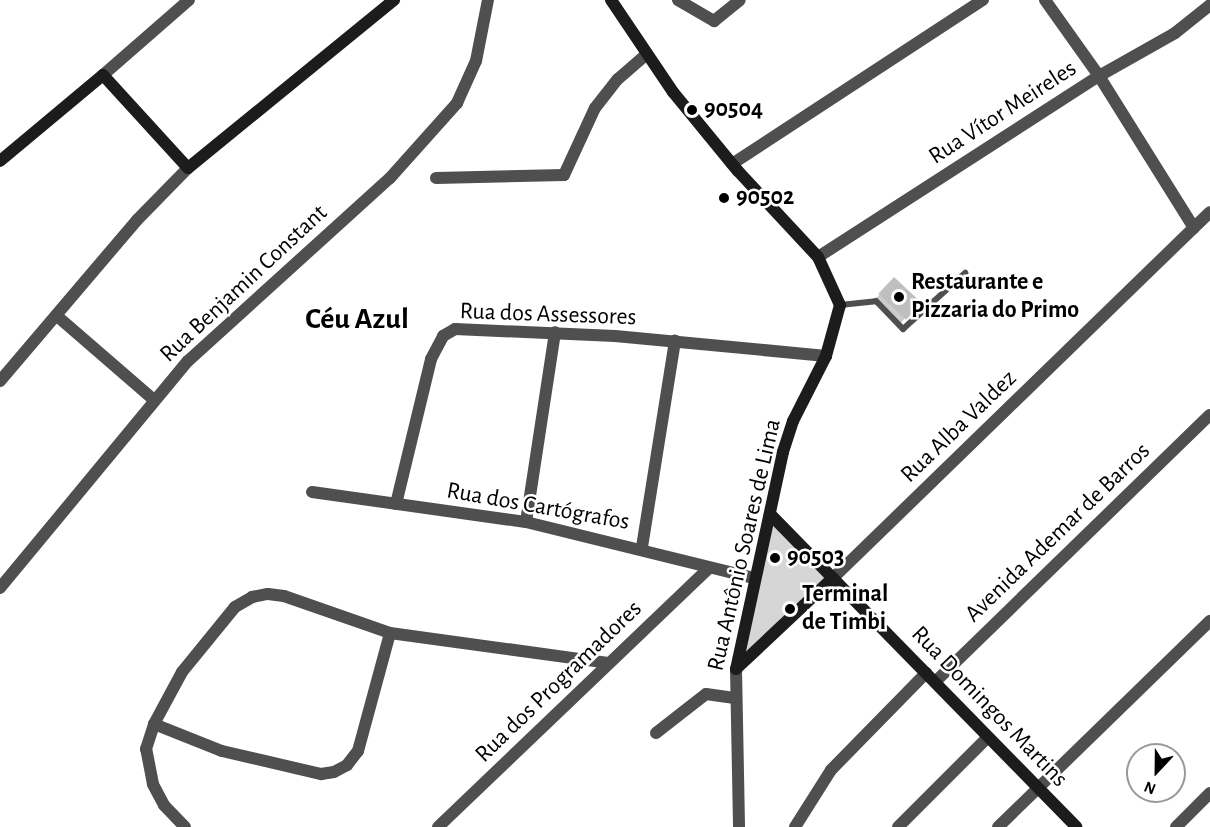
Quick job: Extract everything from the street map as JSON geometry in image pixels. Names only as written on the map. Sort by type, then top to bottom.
[{"type":"street","points":[[0,161],[189,0]]},
{"type":"street","points":[[0,381],[122,236],[188,168],[394,0]]},
{"type":"street","name":"Rua Benjamin Constant","points":[[0,588],[154,400],[219,331],[390,178],[457,103],[476,61],[488,0]]},
{"type":"street","points":[[611,0],[646,55],[732,164],[818,257],[840,305]]},
{"type":"street","points":[[678,0],[714,21],[740,0]]},
{"type":"street","points":[[732,164],[982,0]]},
{"type":"street","points":[[1044,0],[1099,76],[1194,228]]},
{"type":"street","name":"Rua Vítor Meireles","points":[[818,257],[1099,76],[1175,33],[1210,5]]},
{"type":"street","points":[[436,178],[564,175],[595,108],[618,79],[646,55]]},
{"type":"street","points":[[102,75],[188,168]]},
{"type":"street","name":"Rua Alba Valdez","points":[[736,669],[833,578],[1210,212]]},
{"type":"street","name":"Rua Antônio Soares de Lima","points":[[739,827],[733,698],[736,669],[754,578],[793,421],[826,356],[840,305]]},
{"type":"street","points":[[57,316],[154,400]]},
{"type":"street","name":"Rua dos Assessores","points":[[396,504],[431,360],[443,336],[455,329],[555,332],[826,356]]},
{"type":"street","points":[[526,522],[555,332]]},
{"type":"street","points":[[642,548],[675,342]]},
{"type":"street","name":"Avenida Ademar de Barros","points":[[795,827],[831,770],[1210,415]]},
{"type":"street","name":"Rua dos Cartógrafos","points":[[312,492],[526,522],[642,548],[709,568],[754,578]]},
{"type":"street","name":"Rua Domingos Martins","points":[[770,514],[1077,827]]},
{"type":"street","name":"Rua dos Programadores","points":[[438,827],[709,568]]},
{"type":"street","points":[[185,827],[164,805],[153,784],[146,749],[167,696],[204,641],[235,607],[252,597],[268,594],[284,596],[390,633],[608,663]]},
{"type":"street","points":[[998,827],[1210,621]]},
{"type":"street","points":[[154,724],[222,751],[321,774],[347,765],[358,751],[390,633]]},
{"type":"street","points":[[656,733],[706,694],[733,698]]},
{"type":"street","points":[[898,827],[988,737]]},
{"type":"street","points":[[1176,827],[1210,793]]},
{"type":"lane","points":[[840,305],[876,301],[903,329],[965,273]]},
{"type":"shaded area","points":[[770,514],[833,578],[736,669]]},
{"type":"building","name":"Restaurante e Pizzaria do Primo","points":[[894,277],[922,303],[906,320],[878,294]]},
{"type":"place","name":"90504","points":[[692,110]]},
{"type":"place","name":"90502","points":[[724,198]]},
{"type":"place","name":"Restaurante e Pizzaria do Primo","points":[[899,297]]},
{"type":"place","name":"90503","points":[[775,558]]},
{"type":"place","name":"Terminal de Timbi","points":[[790,609]]},
{"type":"district","name":"Céu Azul","points":[[357,319]]}]
